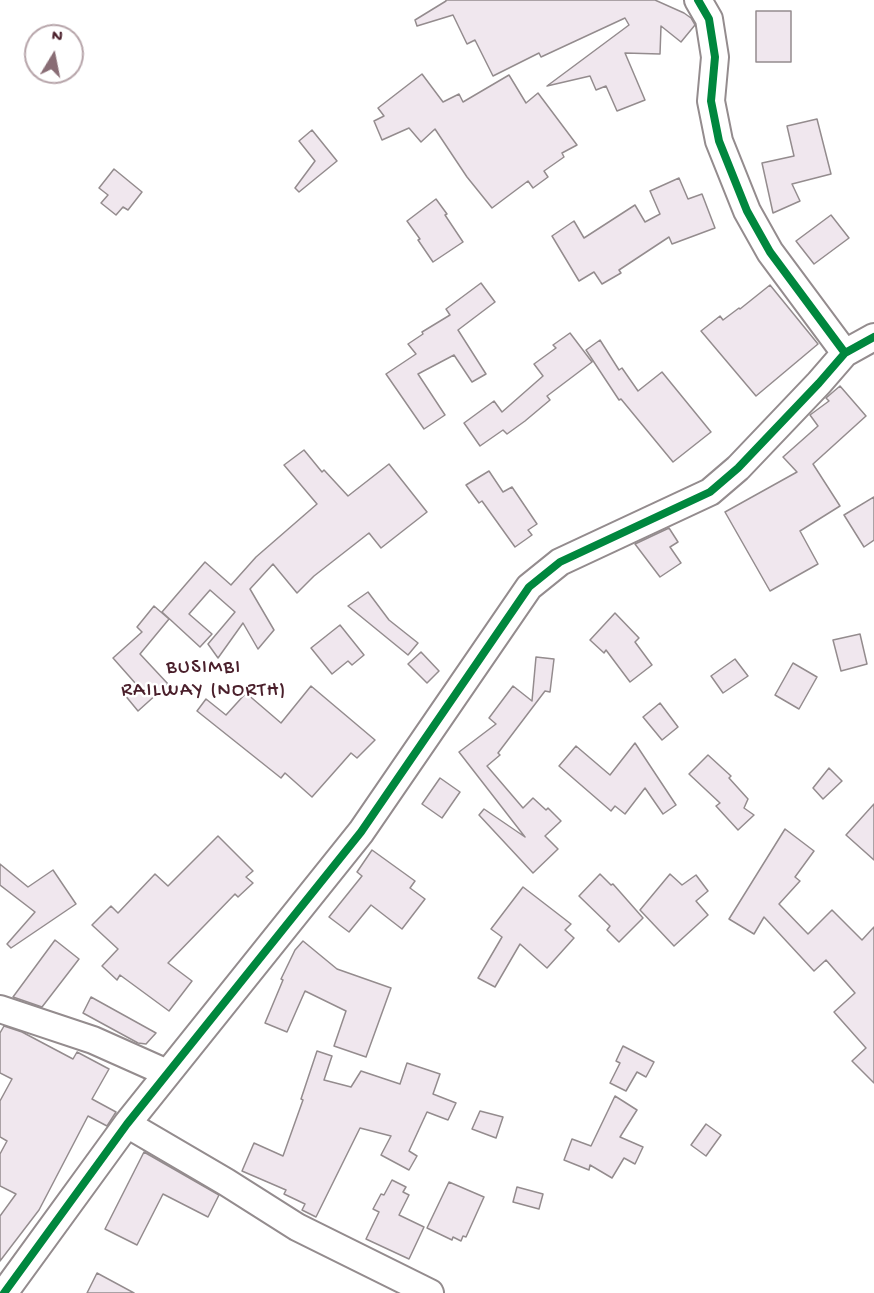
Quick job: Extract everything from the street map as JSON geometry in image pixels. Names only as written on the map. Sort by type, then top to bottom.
[{"type":"street","points":[[698,0],[709,19],[715,57],[711,101],[719,141],[747,211],[770,252],[845,352]]},
{"type":"street","points":[[4,1293],[126,1124],[361,832],[529,587],[560,562],[710,492],[738,468],[819,383],[845,352],[874,337]]},
{"type":"street","points":[[0,1009],[93,1040],[167,1073]]},
{"type":"street","points":[[126,1124],[226,1182],[297,1227],[430,1293]]},
{"type":"building","points":[[446,0],[655,0],[684,13],[695,25],[681,42],[661,26],[660,54],[625,53],[645,100],[617,111],[606,86],[596,90],[590,76],[547,86],[629,25],[625,18],[541,57],[539,53],[493,76],[475,40],[467,44],[453,15],[417,26],[415,20]]},
{"type":"building","points":[[756,11],[791,11],[791,62],[756,62]]},
{"type":"building","points":[[422,74],[443,102],[459,94],[463,102],[509,75],[526,103],[538,93],[577,145],[562,153],[564,157],[544,171],[548,177],[533,188],[528,181],[492,208],[467,177],[435,129],[421,142],[409,128],[382,140],[374,121],[384,116],[378,108]]},
{"type":"building","points":[[817,119],[831,174],[792,184],[800,201],[773,213],[762,163],[794,156],[787,126]]},
{"type":"building","points":[[312,130],[337,161],[299,192],[295,188],[315,161],[299,141]]},
{"type":"building","points":[[114,169],[142,192],[128,210],[123,207],[116,215],[101,203],[108,195],[99,188]]},
{"type":"building","points":[[679,178],[688,199],[702,194],[715,228],[672,244],[669,237],[619,270],[621,273],[602,284],[594,272],[579,281],[552,236],[574,221],[584,238],[635,205],[645,222],[660,214],[650,191]]},
{"type":"building","points":[[436,199],[463,242],[433,262],[407,221]]},
{"type":"building","points":[[831,215],[849,238],[814,264],[796,241]]},
{"type":"building","points":[[481,283],[495,302],[458,330],[486,374],[472,382],[454,355],[418,374],[445,415],[424,429],[386,374],[416,354],[408,344],[423,334],[422,332],[450,315],[446,309]]},
{"type":"building","points":[[770,285],[818,344],[756,396],[701,331],[720,316],[723,320],[740,309]]},
{"type":"building","points":[[570,333],[592,362],[547,396],[550,400],[525,421],[507,434],[503,430],[480,446],[464,423],[494,401],[502,412],[543,376],[534,364],[556,348],[553,345]]},
{"type":"building","points":[[600,340],[619,370],[622,368],[638,391],[662,372],[711,432],[673,462],[621,399],[619,400],[586,350]]},
{"type":"building","points":[[840,386],[866,416],[813,464],[840,506],[800,531],[818,564],[770,591],[725,512],[797,472],[783,457],[818,426],[810,415],[829,401],[826,398]]},
{"type":"building","points":[[304,450],[322,472],[324,470],[348,496],[389,464],[427,512],[381,548],[369,533],[314,576],[297,593],[273,564],[250,589],[274,630],[258,649],[243,623],[218,658],[208,644],[235,612],[210,590],[189,614],[212,634],[200,647],[162,612],[205,562],[231,585],[256,557],[317,504],[284,465]]},
{"type":"building","points":[[489,471],[503,492],[512,487],[537,524],[528,530],[532,535],[515,547],[482,501],[479,503],[466,485]]},
{"type":"building","points":[[874,497],[874,540],[864,547],[844,515]]},
{"type":"building","points":[[669,528],[678,542],[670,547],[681,563],[660,577],[635,544]]},
{"type":"building","points":[[368,592],[389,620],[418,643],[408,655],[348,606]]},
{"type":"building","points":[[154,606],[169,619],[140,654],[168,684],[138,711],[124,694],[136,684],[113,658],[142,632],[137,627]]},
{"type":"building","points":[[615,613],[639,638],[635,642],[652,665],[630,682],[606,650],[604,653],[590,640]]},
{"type":"building","points":[[340,625],[364,655],[352,665],[348,661],[332,674],[311,648]]},
{"type":"building","points":[[860,634],[867,664],[841,671],[833,640]]},
{"type":"building","points":[[421,652],[439,671],[427,683],[408,664]]},
{"type":"building","points":[[536,657],[554,659],[550,692],[545,691],[498,753],[500,755],[487,766],[523,808],[533,798],[561,821],[545,836],[558,849],[533,873],[479,815],[484,809],[525,837],[459,752],[496,724],[489,718],[513,686],[532,701]]},
{"type":"building","points":[[735,659],[748,676],[723,693],[711,676]]},
{"type":"building","points":[[793,663],[817,677],[799,709],[775,695]]},
{"type":"building","points":[[311,686],[375,740],[357,758],[351,753],[312,797],[285,773],[281,778],[197,711],[206,699],[226,715],[246,693],[281,723]]},
{"type":"building","points":[[660,703],[678,727],[662,740],[643,717]]},
{"type":"building","points":[[635,743],[676,805],[663,814],[645,788],[625,814],[615,806],[611,811],[559,766],[576,746],[610,775]]},
{"type":"building","points":[[708,755],[731,776],[729,778],[748,799],[744,808],[754,815],[738,830],[716,806],[720,803],[689,774]]},
{"type":"building","points":[[829,768],[842,781],[823,799],[813,788]]},
{"type":"building","points":[[440,778],[460,792],[442,818],[422,804]]},
{"type":"building","points":[[874,804],[874,860],[846,835]]},
{"type":"building","points":[[785,829],[814,851],[795,877],[800,881],[779,904],[808,934],[832,910],[862,940],[874,927],[874,1083],[852,1061],[866,1048],[834,1012],[855,993],[826,960],[814,971],[764,917],[754,934],[729,919]]},
{"type":"building","points":[[218,836],[253,871],[246,877],[253,883],[238,897],[235,894],[168,963],[192,981],[169,1011],[120,975],[117,980],[102,966],[118,949],[92,925],[111,906],[118,913],[155,874],[168,886]]},
{"type":"building","points":[[372,850],[415,881],[410,888],[425,899],[402,929],[371,905],[349,932],[329,917],[362,876],[357,872]]},
{"type":"building","points":[[0,864],[28,887],[53,870],[76,904],[11,948],[7,944],[35,912],[0,885]]},
{"type":"building","points":[[600,874],[611,885],[613,884],[643,918],[619,942],[607,930],[610,926],[579,896]]},
{"type":"building","points":[[670,874],[682,885],[696,875],[708,891],[696,901],[708,915],[674,946],[640,910]]},
{"type":"building","points":[[523,887],[571,924],[565,930],[574,938],[547,968],[520,944],[495,987],[478,978],[502,937],[491,929]]},
{"type":"building","points":[[55,940],[79,959],[42,1007],[13,997]]},
{"type":"building","points":[[303,941],[337,969],[391,988],[366,1057],[334,1046],[346,1011],[305,991],[287,1032],[265,1023],[283,980],[281,979],[295,950]]},
{"type":"building","points":[[91,997],[156,1033],[146,1044],[138,1043],[83,1013]]},
{"type":"building","points":[[4,1026],[22,1032],[73,1059],[77,1052],[109,1069],[92,1099],[116,1112],[107,1126],[88,1116],[39,1210],[0,1261],[0,1216],[16,1194],[0,1186],[0,1154],[7,1141],[0,1137],[0,1101],[12,1079],[0,1073],[0,1033]]},
{"type":"building","points":[[623,1046],[654,1062],[646,1077],[637,1072],[626,1091],[610,1083],[620,1063],[616,1061]]},
{"type":"building","points":[[317,1051],[332,1056],[324,1080],[351,1087],[361,1071],[400,1084],[407,1063],[440,1074],[433,1094],[456,1103],[448,1120],[427,1112],[409,1151],[417,1156],[409,1170],[381,1155],[391,1136],[360,1128],[316,1217],[302,1210],[305,1204],[284,1194],[286,1190],[242,1171],[254,1143],[283,1156]]},
{"type":"building","points":[[615,1096],[637,1110],[620,1137],[643,1147],[635,1164],[624,1158],[612,1178],[590,1165],[589,1170],[564,1160],[572,1139],[591,1146]]},
{"type":"building","points":[[480,1111],[503,1117],[496,1138],[472,1129]]},
{"type":"building","points":[[706,1124],[721,1135],[706,1156],[691,1145]]},
{"type":"building","points":[[144,1152],[219,1195],[208,1217],[163,1194],[137,1245],[105,1229]]},
{"type":"building","points":[[392,1180],[406,1187],[403,1192],[409,1195],[399,1215],[424,1227],[409,1259],[366,1239],[379,1212],[373,1209]]},
{"type":"building","points":[[449,1182],[484,1197],[466,1237],[463,1236],[461,1241],[453,1237],[452,1240],[427,1228]]},
{"type":"building","points":[[517,1187],[543,1194],[539,1209],[513,1202]]},
{"type":"building","points":[[97,1273],[134,1293],[87,1293]]},
{"type":"cycle path","points":[[698,0],[709,19],[715,57],[711,101],[719,141],[747,211],[770,252],[845,353]]},
{"type":"cycle path","points":[[4,1293],[127,1124],[361,832],[529,587],[560,562],[710,492],[738,468],[845,353],[874,337]]},
{"type":"district","name":"BUSIMBI RAILWAY (NORTH)","points":[[204,680]]}]
